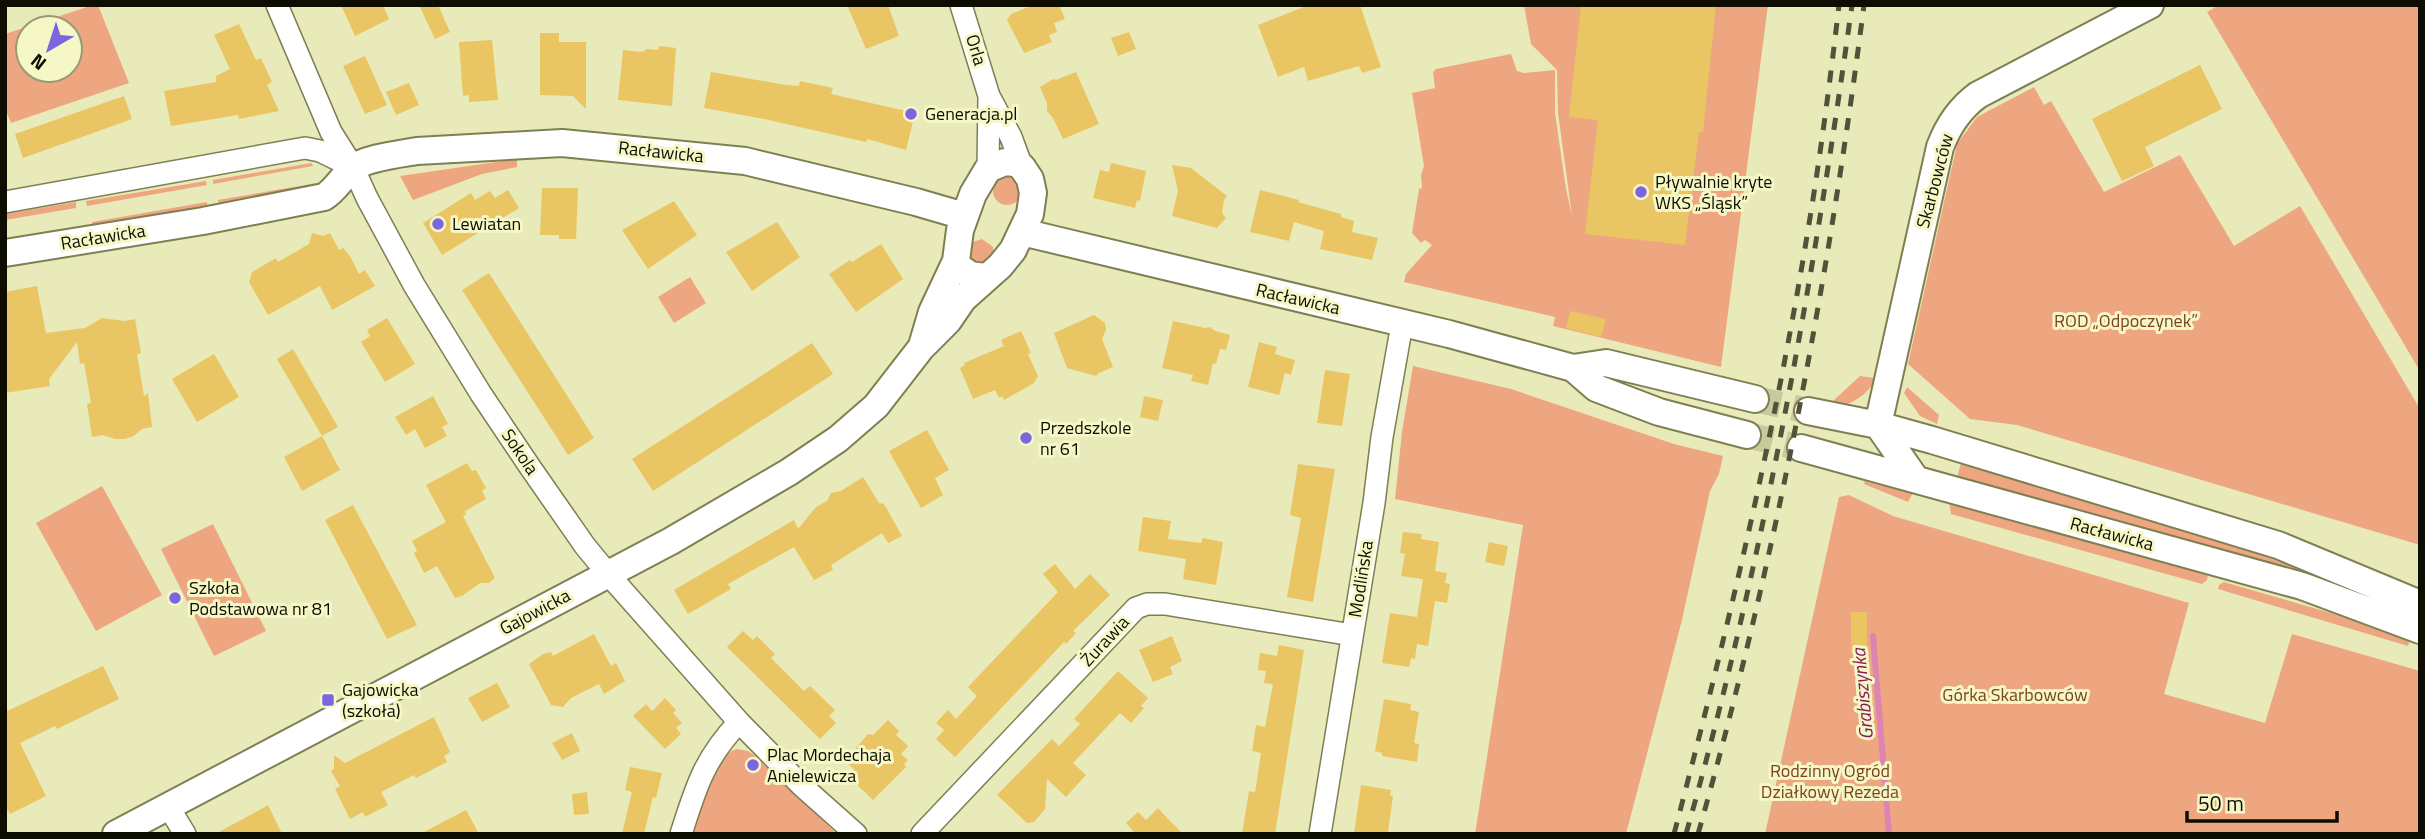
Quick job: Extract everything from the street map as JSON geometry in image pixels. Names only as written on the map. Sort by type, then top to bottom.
[{"type":"street","name":"Sokola","points":[[277,5],[331,132],[354,167],[367,198],[414,285],[467,373],[585,546],[739,722],[802,786],[856,834]]},
{"type":"street","name":"Orla","points":[[961,5],[989,96],[1011,137],[1022,167]]},
{"type":"street","name":"Skarbowców","points":[[1878,425],[1940,147],[1952,122],[1969,101],[1978,95],[2150,5]]},
{"type":"street","name":"Orla","points":[[988,169],[989,96]]},
{"type":"street","name":"Racławicka","points":[[5,253],[203,221],[324,197],[354,167],[384,157],[417,151],[562,144],[745,161],[964,216]]},
{"type":"street","points":[[5,202],[305,148],[320,151],[354,167]]},
{"type":"street","points":[[988,169],[1005,162],[1022,167]]},
{"type":"street","name":"Gajowicka","points":[[116,834],[671,541],[838,439],[876,405],[921,348],[948,321],[962,299],[1010,254],[1032,205],[1030,179],[1022,167]]},
{"type":"street","name":"Gajowicka","points":[[921,348],[932,312],[956,261],[957,243],[964,216],[988,169]]},
{"type":"street","name":"Racławicka","points":[[1022,232],[1449,334],[1573,368],[1606,363],[1755,399]]},
{"type":"street","points":[[956,261],[959,267],[970,275],[985,277]]},
{"type":"street","name":"Modlińska","points":[[1320,834],[1402,324]]},
{"type":"street","name":"Racławicka","points":[[1573,368],[1597,388],[1609,393],[1659,412],[1747,435]]},
{"type":"street","name":"Racławicka","points":[[1808,411],[1878,425],[2278,545],[2420,604]]},
{"type":"street","points":[[1878,425],[1915,478]]},
{"type":"street","name":"Racławicka","points":[[1878,425],[1806,449],[2302,586],[2420,630]]},
{"type":"street","points":[[2352,606],[2367,601],[2371,593],[2371,583]]},
{"type":"street","name":"Żurawia","points":[[922,834],[1136,608],[1147,604],[1165,604],[1352,635]]},
{"type":"street","points":[[681,834],[703,772],[718,745],[739,722]]},
{"type":"street","points":[[168,806],[185,834]]},
{"type":"green space","points":[[98,5],[129,83],[11,123],[5,108],[5,34],[14,31],[14,84],[84,84],[84,14],[66,14]]},
{"type":"green space","points":[[1524,5],[1768,5],[1721,367],[1553,326],[1555,317],[1404,282],[1406,274],[1432,245],[1425,240],[1421,243],[1412,233],[1424,166],[1412,93],[1435,88],[1433,72],[1436,69],[1511,54],[1517,71],[1524,73],[1555,70],[1555,113],[1572,216],[1558,113],[1557,70],[1531,44]]},
{"type":"green space","points":[[2219,5],[2420,5],[2420,371],[2207,12]]},
{"type":"green space","name":"ROD „Odpoczynek”","points":[[2034,87],[2044,105],[2051,101],[2104,192],[2180,155],[2234,246],[2300,206],[2420,409],[2420,545],[2017,425],[1970,419],[1908,364],[1957,144],[1977,117]]},
{"type":"green space","points":[[517,159],[517,167],[482,174],[413,200],[400,176]]},
{"type":"green space","points":[[311,163],[313,166],[213,184],[213,180]]},
{"type":"green space","points":[[1007,177],[1017,181],[1021,191],[1017,201],[1007,205],[997,201],[993,191],[997,181]]},
{"type":"green space","points":[[206,181],[207,185],[87,206],[86,201]]},
{"type":"green space","points":[[317,183],[319,188],[219,206],[218,200]]},
{"type":"green space","points":[[76,202],[76,208],[5,220],[5,214]]},
{"type":"green space","points":[[207,202],[208,208],[92,228],[92,222]]},
{"type":"green space","points":[[982,239],[993,247],[994,255],[979,268],[965,254],[970,243]]},
{"type":"green space","points":[[690,277],[706,303],[674,323],[658,297]]},
{"type":"green space","points":[[1413,366],[1511,389],[1674,444],[1723,456],[1719,474],[1710,491],[1682,620],[1626,834],[1475,834],[1523,525],[1395,499]]},
{"type":"green space","points":[[1860,376],[1874,378],[1876,381],[1857,399],[1845,404],[1831,405],[1832,402]]},
{"type":"green space","points":[[1907,387],[1939,415],[1937,424],[1920,416],[1904,393]]},
{"type":"green space","points":[[1961,463],[2260,554],[2356,593],[1956,481]]},
{"type":"green space","points":[[1865,481],[1913,493],[1908,502],[1864,484]]},
{"type":"green space","points":[[102,486],[162,595],[96,631],[36,523]]},
{"type":"green space","name":"Górka Skarbowców","points":[[1849,495],[1893,516],[2189,603],[2164,694],[2265,723],[2292,634],[2420,671],[2420,834],[1765,834],[1839,497]]},
{"type":"green space","points":[[1949,502],[2208,575],[2207,580],[2202,584],[1951,514]]},
{"type":"green space","points":[[213,524],[266,631],[214,656],[161,549]]},
{"type":"green space","points":[[2224,582],[2411,636],[2408,646],[2218,589]]},
{"type":"green space","points":[[737,749],[754,755],[837,834],[691,834],[713,773],[728,754]]},
{"type":"building","points":[[341,5],[383,5],[389,19],[355,36]]},
{"type":"building","points":[[419,5],[438,5],[450,32],[435,39]]},
{"type":"building","points":[[847,5],[888,5],[899,36],[866,49]]},
{"type":"building","points":[[1033,5],[1059,5],[1065,19],[1054,23],[1057,32],[1049,35],[1052,42],[1024,53],[1007,20],[1011,14]]},
{"type":"building","points":[[1309,5],[1360,5],[1381,67],[1362,73],[1359,66],[1308,81],[1304,67],[1278,77],[1258,25]]},
{"type":"building","points":[[1581,5],[1716,5],[1703,132],[1699,132],[1685,245],[1585,234],[1598,120],[1569,117]]},
{"type":"building","points":[[239,24],[256,60],[261,58],[272,82],[267,85],[279,111],[239,119],[238,115],[171,126],[164,91],[216,82],[216,76],[230,69],[214,35]]},
{"type":"building","points":[[1129,32],[1136,49],[1118,56],[1111,38]]},
{"type":"building","points":[[540,33],[559,33],[559,42],[586,42],[586,109],[573,96],[540,95]]},
{"type":"building","points":[[492,40],[498,100],[469,102],[469,95],[463,96],[459,42]]},
{"type":"building","points":[[659,46],[676,48],[672,106],[618,100],[623,50],[642,52],[647,49],[658,50]]},
{"type":"building","points":[[365,56],[387,105],[365,114],[343,66]]},
{"type":"building","points":[[2200,65],[2222,109],[2145,147],[2154,166],[2122,181],[2092,119]]},
{"type":"building","points":[[711,72],[786,85],[799,86],[800,81],[833,88],[831,94],[915,113],[906,150],[867,139],[866,142],[704,108]]},
{"type":"building","points":[[1076,72],[1099,124],[1063,139],[1047,111],[1047,103],[1040,87],[1053,79]]},
{"type":"building","points":[[409,83],[419,105],[396,115],[386,92]]},
{"type":"building","points":[[124,96],[132,119],[23,158],[15,134]]},
{"type":"building","points":[[1111,163],[1146,171],[1140,201],[1137,200],[1135,208],[1093,198],[1100,170],[1109,172]]},
{"type":"building","points":[[1172,165],[1191,168],[1227,196],[1222,213],[1226,218],[1217,228],[1172,216],[1178,191]]},
{"type":"building","points":[[542,188],[578,188],[576,239],[540,235]]},
{"type":"building","points":[[508,190],[519,208],[442,255],[423,223],[471,193],[475,200],[490,191],[495,198]]},
{"type":"building","points":[[1260,190],[1299,200],[1298,202],[1341,214],[1341,217],[1354,221],[1352,232],[1378,238],[1372,260],[1320,249],[1324,231],[1294,222],[1289,241],[1250,232]]},
{"type":"building","points":[[674,201],[697,235],[648,269],[622,230]]},
{"type":"building","points":[[777,222],[800,257],[752,291],[726,252]]},
{"type":"building","points":[[312,233],[323,236],[330,233],[339,250],[343,248],[350,256],[359,274],[365,270],[375,286],[332,310],[320,286],[268,315],[249,282],[252,272],[276,258],[278,262],[309,244]]},
{"type":"building","points":[[881,244],[903,279],[856,312],[829,274]]},
{"type":"building","points":[[489,273],[594,438],[568,455],[462,290]]},
{"type":"building","points":[[37,286],[46,333],[85,328],[102,318],[124,321],[135,319],[141,353],[137,354],[144,396],[148,393],[152,427],[142,429],[134,436],[124,439],[103,435],[92,437],[87,404],[91,403],[84,363],[80,364],[77,342],[49,379],[50,386],[5,393],[5,292]]},
{"type":"building","points":[[1570,311],[1606,319],[1601,337],[1566,328]]},
{"type":"building","points":[[1094,315],[1105,323],[1106,330],[1102,339],[1113,367],[1096,376],[1067,368],[1054,333]]},
{"type":"building","points":[[387,318],[415,364],[385,382],[361,342],[370,336],[367,330]]},
{"type":"building","points":[[1173,321],[1210,327],[1230,335],[1226,350],[1220,349],[1216,364],[1213,363],[1208,385],[1191,381],[1193,375],[1162,368]]},
{"type":"building","points":[[1021,331],[1038,376],[1034,383],[1004,400],[1002,396],[999,398],[995,390],[973,399],[960,368],[964,363],[1004,346],[1001,340]]},
{"type":"building","points":[[1259,342],[1277,347],[1275,354],[1295,360],[1291,375],[1285,373],[1279,395],[1248,387]]},
{"type":"building","points":[[812,343],[833,374],[653,491],[632,459]]},
{"type":"building","points":[[293,349],[338,427],[322,436],[277,359]]},
{"type":"building","points":[[214,354],[239,397],[197,422],[172,379]]},
{"type":"building","points":[[1325,370],[1350,374],[1342,426],[1317,423]]},
{"type":"building","points":[[433,396],[448,424],[442,427],[447,436],[425,448],[415,429],[406,435],[395,417]]},
{"type":"building","points":[[1144,396],[1163,400],[1158,421],[1140,417]]},
{"type":"building","points":[[927,430],[949,470],[935,478],[943,495],[921,508],[889,451]]},
{"type":"building","points":[[322,436],[340,470],[302,491],[284,457]]},
{"type":"building","points":[[467,463],[472,471],[476,470],[486,488],[482,491],[486,499],[465,511],[466,515],[463,516],[495,578],[489,583],[480,583],[455,598],[437,566],[424,573],[414,553],[417,551],[412,541],[446,522],[426,485]]},
{"type":"building","points":[[1298,464],[1335,469],[1313,602],[1287,597],[1301,518],[1290,515]]},
{"type":"building","points":[[863,477],[879,503],[884,504],[902,536],[888,543],[882,533],[831,565],[833,570],[814,580],[794,547],[728,584],[731,589],[688,614],[674,590],[794,520],[798,529],[816,507],[827,501],[831,493],[841,491]]},
{"type":"building","points":[[353,505],[417,625],[387,639],[325,520]]},
{"type":"building","points":[[1143,517],[1171,521],[1168,539],[1201,543],[1203,538],[1223,542],[1216,585],[1183,579],[1186,559],[1138,551]]},
{"type":"building","points":[[1403,532],[1422,534],[1421,539],[1439,542],[1435,571],[1447,573],[1445,583],[1450,584],[1447,603],[1435,601],[1428,646],[1417,644],[1415,659],[1411,658],[1409,667],[1382,663],[1390,613],[1417,617],[1423,579],[1401,576],[1405,554],[1400,553]]},
{"type":"building","points":[[1489,542],[1508,546],[1504,566],[1485,562]]},
{"type":"building","points":[[1055,564],[1075,589],[1090,574],[1110,595],[955,757],[936,739],[944,730],[936,723],[948,710],[956,719],[977,696],[968,687],[1058,592],[1043,574]]},
{"type":"building","points":[[1851,612],[1867,612],[1867,654],[1851,654]]},
{"type":"building","points":[[743,631],[753,640],[757,636],[775,654],[771,658],[804,691],[810,686],[835,710],[829,716],[836,723],[820,739],[727,647]]},
{"type":"building","points":[[594,634],[611,666],[616,663],[625,681],[604,694],[599,684],[571,698],[563,707],[551,705],[529,664],[543,654],[551,652],[553,656]]},
{"type":"building","points":[[1172,636],[1182,661],[1170,667],[1173,674],[1153,682],[1139,650]]},
{"type":"building","points":[[1279,645],[1304,650],[1275,834],[1242,834],[1249,791],[1255,792],[1261,753],[1252,751],[1256,725],[1265,727],[1273,684],[1264,683],[1266,671],[1258,670],[1260,653],[1277,656]]},
{"type":"building","points":[[103,666],[119,699],[57,729],[55,726],[20,743],[46,796],[10,814],[5,805],[5,712]]},
{"type":"building","points":[[1118,671],[1148,698],[1141,706],[1144,708],[1131,723],[1120,713],[1073,763],[1086,775],[1066,797],[1047,779],[1045,809],[1034,822],[1027,823],[997,795],[1052,739],[1059,746],[1080,724],[1074,719]]},
{"type":"building","points":[[497,683],[510,707],[482,722],[468,698]]},
{"type":"building","points":[[665,698],[676,710],[673,713],[682,723],[676,728],[681,734],[665,749],[633,716],[646,704],[652,711]]},
{"type":"building","points":[[1384,699],[1411,704],[1410,710],[1419,712],[1414,743],[1419,744],[1417,762],[1382,756],[1382,753],[1375,751]]},
{"type":"building","points":[[434,717],[450,752],[444,756],[447,762],[381,792],[388,805],[365,817],[363,812],[350,819],[335,789],[340,786],[331,771],[334,769],[334,755],[345,763]]},
{"type":"building","points":[[888,720],[899,731],[896,735],[908,746],[901,754],[908,760],[904,764],[906,767],[873,800],[848,776],[854,769],[845,761],[868,734],[873,735]]},
{"type":"building","points":[[572,733],[580,751],[562,760],[552,743]]},
{"type":"building","points":[[630,767],[662,773],[644,834],[622,834],[632,792],[625,790]]},
{"type":"building","points":[[1361,785],[1391,790],[1390,795],[1393,796],[1388,832],[1354,834]]},
{"type":"building","points":[[587,792],[589,814],[574,815],[572,794]]},
{"type":"building","points":[[268,805],[282,834],[215,834],[256,812]]},
{"type":"building","points":[[1158,808],[1183,834],[1133,834],[1126,823],[1138,812],[1146,820]]},
{"type":"building","points":[[466,810],[479,834],[420,834]]},
{"type":"waterway","name":"Grabiszynka","points":[[1873,636],[1889,834]]},
{"type":"tunnel","points":[[1755,399],[1808,411]]},
{"type":"tunnel","points":[[1747,435],[1801,448]]},
{"type":"railway","points":[[1674,834],[1730,611],[1780,386],[1812,207],[1839,5]]},
{"type":"railway","points":[[1686,834],[1739,629],[1783,422],[1803,319],[1852,5]]},
{"type":"railway","points":[[1698,834],[1751,630],[1796,423],[1834,215],[1864,5]]},
{"type":"place","name":"Generacja.pl","points":[[911,114]]},
{"type":"place","name":"Pływalnie kryte WKS „Śląsk”","points":[[1641,192]]},
{"type":"place","name":"Lewiatan","points":[[438,224]]},
{"type":"place","name":"Przedszkole nr 61","points":[[1026,438]]},
{"type":"place","name":"Szkoła Podstawowa nr 81","points":[[175,598]]},
{"type":"place","name":"Gajowicka (szkoła)","points":[[328,700]]},
{"type":"place","name":"Plac Mordechaja Anielewicza","points":[[753,765]]},
{"type":"park label","name":"Rodzinny Ogród Działkowy Rezeda","points":[[1830,781]]}]
